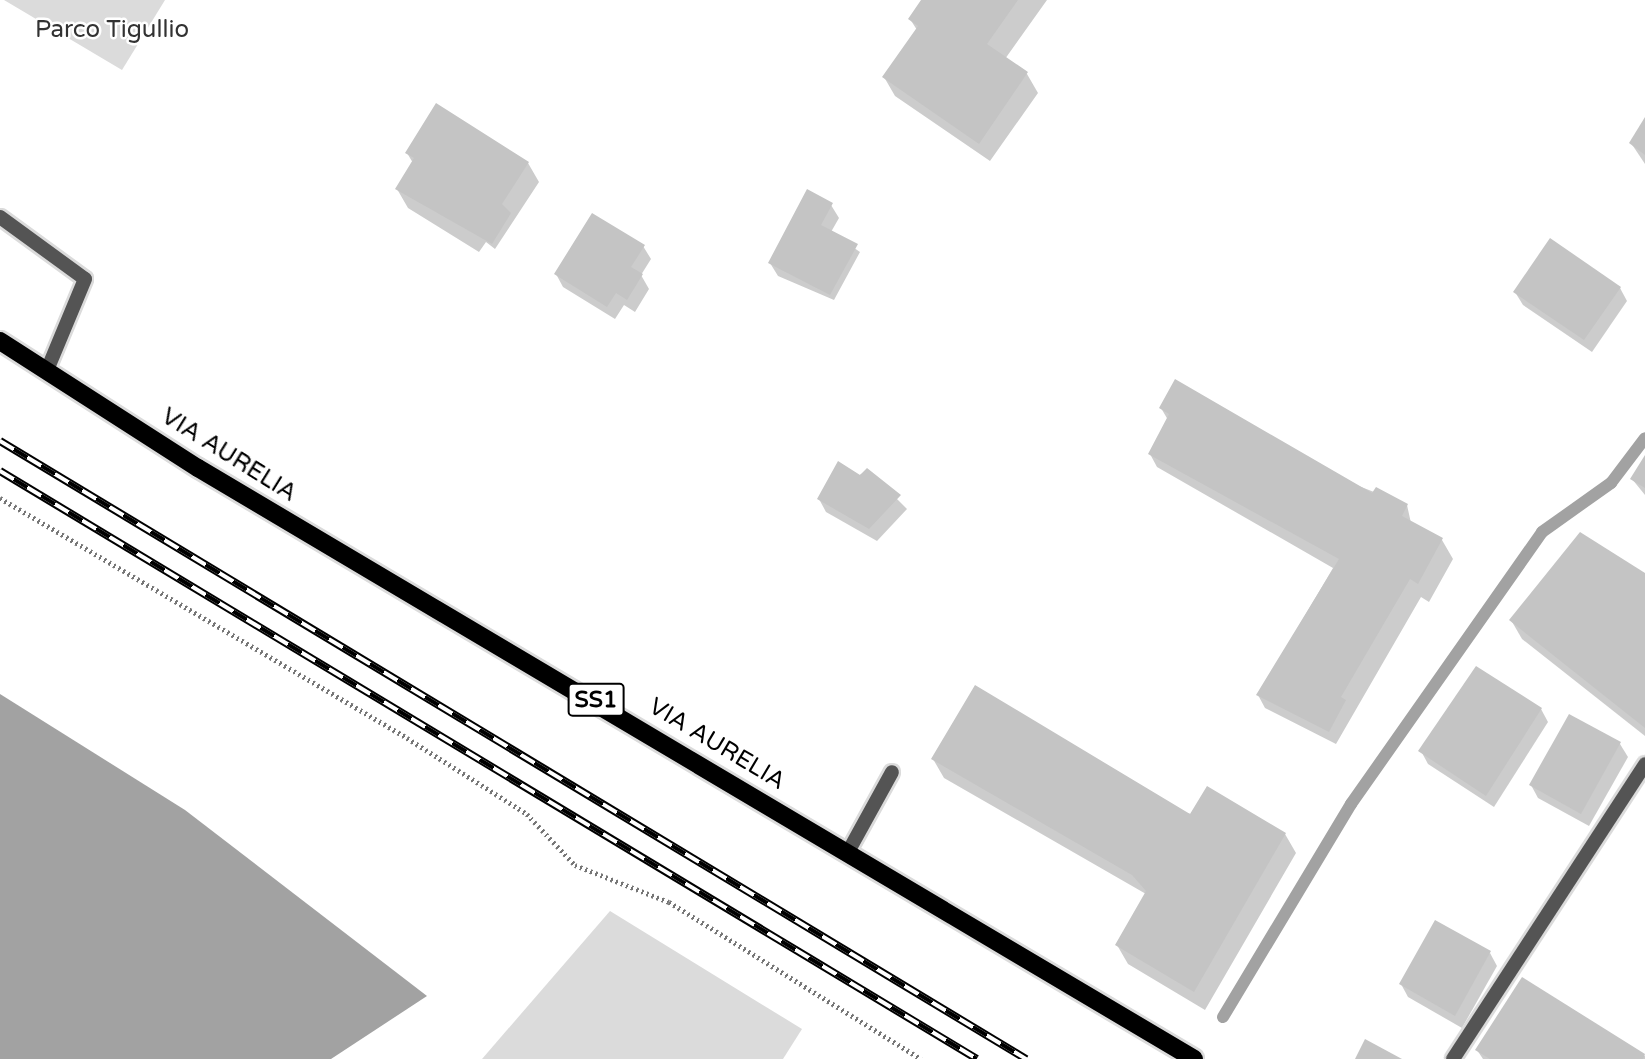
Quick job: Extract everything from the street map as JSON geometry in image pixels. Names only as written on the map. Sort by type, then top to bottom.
[{"type":"main road","name":"VIA AURELIA","points":[[0,341],[48,369],[198,468],[1194,1059]]},
{"type":"street","points":[[0,217],[85,279],[48,369]]},
{"type":"street","points":[[1453,1059],[1645,764]]},
{"type":"street","points":[[848,852],[892,772]]},
{"type":"path","points":[[0,498],[473,779],[527,814],[575,865],[669,902],[920,1059]]},
{"type":"green space","name":"Parco Tigullio","points":[[4,0],[165,0],[122,70]]},
{"type":"green space","points":[[610,911],[802,1029],[783,1059],[482,1059]]},
{"type":"shaded area","points":[[0,694],[185,810],[427,996],[331,1059],[0,1059]]},
{"type":"building","points":[[921,0],[1018,0],[987,44],[1028,72],[979,144],[882,77],[918,26],[908,19]]},
{"type":"building","points":[[436,103],[529,162],[502,204],[511,213],[492,244],[395,189],[414,158],[405,153]]},
{"type":"building","points":[[1645,117],[1645,155],[1629,143]]},
{"type":"building","points":[[807,189],[833,203],[821,225],[858,244],[830,295],[768,263]]},
{"type":"building","points":[[592,213],[645,245],[631,267],[643,274],[627,300],[616,293],[607,307],[554,274]]},
{"type":"building","points":[[1550,238],[1621,287],[1584,340],[1513,292]]},
{"type":"building","points":[[1175,379],[1372,493],[1376,487],[1408,504],[1402,516],[1443,538],[1418,584],[1410,579],[1341,697],[1346,700],[1329,732],[1256,695],[1339,559],[1148,454],[1169,414],[1159,408]]},
{"type":"building","points":[[1645,455],[1645,488],[1630,479]]},
{"type":"building","points":[[838,461],[860,475],[867,468],[901,495],[869,529],[817,499]]},
{"type":"building","points":[[1580,532],[1645,573],[1645,728],[1509,620]]},
{"type":"building","points":[[1476,666],[1542,708],[1486,796],[1418,751]]},
{"type":"building","points":[[975,685],[1190,814],[1207,786],[1286,833],[1194,992],[1115,945],[1146,891],[1132,875],[931,759]]},
{"type":"building","points":[[1569,714],[1621,742],[1581,814],[1529,785]]},
{"type":"building","points":[[1435,920],[1491,951],[1455,1016],[1399,984]]},
{"type":"building","points":[[1522,977],[1645,1054],[1643,1059],[1490,1059],[1475,1050]]},
{"type":"building","points":[[1365,1039],[1402,1059],[1355,1059]]},
{"type":"waterway","points":[[1223,1017],[1351,804],[1542,532],[1611,483],[1645,438]]},
{"type":"railway","points":[[0,441],[1026,1059]]},
{"type":"railway","points":[[0,471],[977,1059]]}]
